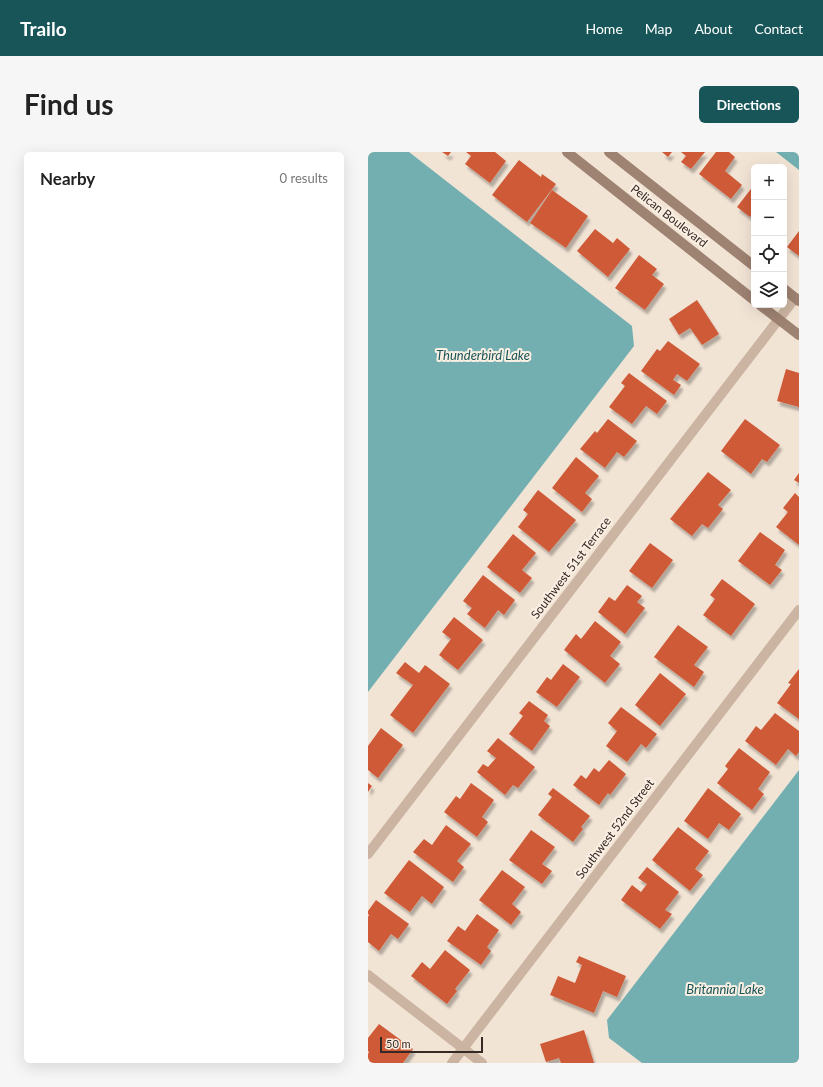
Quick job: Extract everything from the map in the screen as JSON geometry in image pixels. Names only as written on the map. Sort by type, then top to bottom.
[{"type":"street","name":"Pelican Boulevard","points":[[568,152],[751,298]]},
{"type":"street","name":"Pelican Boulevard","points":[[609,152],[751,264]]},
{"type":"street","points":[[787,291],[797,299]]},
{"type":"street","name":"Southwest 51st Terrace","points":[[368,854],[778,319],[797,299]]},
{"type":"street","points":[[764,308],[799,335]]},
{"type":"street","name":"Southwest 52nd Street","points":[[452,1063],[799,610]]},
{"type":"street","points":[[368,975],[482,1063]]},
{"type":"water","name":"Thunderbird Lake","points":[[368,152],[409,152],[632,326],[634,346],[368,692]]},
{"type":"water","points":[[776,152],[799,152],[799,170]]},
{"type":"water","name":"Britannia Lake","points":[[799,770],[799,1063],[642,1063],[609,1038],[607,1020]]},
{"type":"building","points":[[442,152],[451,152],[448,156]]},
{"type":"building","points":[[466,152],[495,152],[506,161],[490,183],[465,164],[471,156]]},
{"type":"building","points":[[662,152],[672,152],[668,157]]},
{"type":"building","points":[[681,152],[705,152],[691,169],[681,162],[686,156]]},
{"type":"building","points":[[716,152],[729,152],[735,157],[725,171],[742,185],[731,199],[699,174]]},
{"type":"building","points":[[519,160],[541,177],[542,174],[556,184],[527,222],[492,195]]},
{"type":"building","points":[[751,189],[751,216],[750,217],[737,207]]},
{"type":"building","points":[[552,190],[588,216],[566,248],[530,223]]},
{"type":"building","points":[[595,229],[613,243],[617,238],[630,249],[608,277],[577,251]]},
{"type":"building","points":[[799,231],[799,256],[787,247]]},
{"type":"building","points":[[639,255],[657,269],[652,275],[664,284],[645,310],[615,288]]},
{"type":"building","points":[[697,300],[719,334],[702,345],[690,328],[679,335],[669,319]]},
{"type":"building","points":[[668,341],[700,364],[687,381],[677,374],[673,380],[681,385],[674,395],[641,371],[657,349],[660,351]]},
{"type":"building","points":[[786,369],[799,373],[799,407],[777,401]]},
{"type":"building","points":[[629,373],[667,401],[657,414],[646,406],[632,424],[609,407],[625,386],[621,383]]},
{"type":"building","points":[[608,419],[637,441],[624,457],[617,452],[605,468],[580,449],[595,431],[597,433]]},
{"type":"building","points":[[745,419],[780,445],[767,462],[762,459],[751,474],[721,451]]},
{"type":"building","points":[[576,457],[599,476],[585,493],[592,499],[582,512],[552,488]]},
{"type":"building","points":[[708,472],[731,490],[718,505],[723,509],[708,528],[702,524],[692,536],[670,519]]},
{"type":"building","points":[[799,473],[799,483],[794,480]]},
{"type":"building","points":[[538,490],[576,520],[549,552],[518,527],[528,514],[523,510]]},
{"type":"building","points":[[795,493],[799,497],[799,545],[776,527],[788,512],[783,508]]},
{"type":"building","points":[[760,532],[785,550],[775,565],[782,570],[770,585],[738,561]]},
{"type":"building","points":[[513,534],[536,553],[522,570],[532,578],[520,593],[487,567]]},
{"type":"building","points":[[650,543],[673,560],[652,588],[629,571]]},
{"type":"building","points":[[483,575],[515,600],[504,615],[498,610],[485,628],[467,614],[472,608],[463,601]]},
{"type":"building","points":[[722,579],[755,604],[731,636],[703,615],[715,599],[710,595]]},
{"type":"building","points":[[627,585],[642,596],[637,602],[645,608],[625,634],[598,612],[609,597],[615,601]]},
{"type":"building","points":[[454,617],[483,640],[458,670],[439,655],[451,639],[442,632]]},
{"type":"building","points":[[595,621],[621,642],[610,656],[620,664],[605,683],[564,650],[576,634],[581,639]]},
{"type":"building","points":[[678,625],[708,647],[694,665],[704,672],[694,687],[654,657]]},
{"type":"building","points":[[405,662],[419,673],[425,665],[450,684],[413,733],[390,715],[413,685],[396,673]]},
{"type":"building","points":[[563,664],[580,677],[557,707],[536,692],[547,677],[551,680]]},
{"type":"building","points":[[799,669],[799,719],[777,703],[791,684],[788,683]]},
{"type":"building","points":[[660,673],[686,694],[660,726],[635,705]]},
{"type":"building","points":[[529,701],[548,715],[544,721],[550,726],[532,751],[509,734],[523,716],[519,713]]},
{"type":"building","points":[[621,707],[657,734],[646,748],[641,744],[627,762],[606,746],[617,731],[608,723]]},
{"type":"building","points":[[775,713],[799,731],[799,752],[796,756],[788,749],[776,765],[745,741],[756,726],[761,730]]},
{"type":"building","points":[[381,728],[403,745],[378,778],[368,770],[368,746]]},
{"type":"building","points":[[498,738],[535,767],[518,788],[513,785],[505,795],[477,772],[483,764],[488,767],[496,758],[487,751]]},
{"type":"building","points":[[739,748],[770,772],[758,789],[764,794],[752,810],[717,783],[728,769],[725,766]]},
{"type":"building","points":[[609,760],[626,774],[610,795],[608,793],[599,805],[573,785],[581,775],[586,779],[594,768],[599,772]]},
{"type":"building","points":[[368,783],[372,786],[368,792]]},
{"type":"building","points":[[471,783],[494,800],[482,817],[488,822],[477,837],[444,812],[456,796],[460,799]]},
{"type":"building","points":[[553,788],[590,816],[581,827],[583,829],[573,842],[538,815],[552,797],[548,794]]},
{"type":"building","points":[[708,788],[741,814],[729,830],[719,823],[708,839],[684,821]]},
{"type":"building","points":[[446,825],[471,844],[457,861],[464,867],[453,882],[413,852],[424,839],[432,845]]},
{"type":"building","points":[[678,827],[709,851],[695,869],[703,875],[690,891],[652,860]]},
{"type":"building","points":[[531,830],[555,847],[542,864],[552,871],[542,884],[509,860]]},
{"type":"building","points":[[409,860],[444,887],[432,904],[422,896],[410,912],[384,893]]},
{"type":"building","points":[[647,867],[679,892],[665,910],[672,914],[660,929],[621,900],[632,885],[641,892],[647,884],[638,878]]},
{"type":"building","points":[[502,870],[525,887],[512,904],[521,912],[511,925],[479,900]]},
{"type":"building","points":[[376,900],[409,924],[398,939],[391,934],[379,951],[368,942],[368,911]]},
{"type":"building","points":[[477,914],[499,930],[487,947],[491,951],[481,965],[447,941],[458,926],[465,931]]},
{"type":"building","points":[[445,950],[470,970],[455,989],[457,991],[447,1004],[411,976],[422,962],[430,969]]},
{"type":"building","points":[[579,956],[626,976],[617,997],[603,991],[594,1013],[550,995],[558,976],[575,983],[582,965],[576,962]]},
{"type":"building","points":[[379,1024],[413,1049],[403,1063],[368,1063],[368,1038]]},
{"type":"building","points":[[584,1030],[594,1063],[561,1063],[559,1058],[546,1062],[540,1044]]}]
